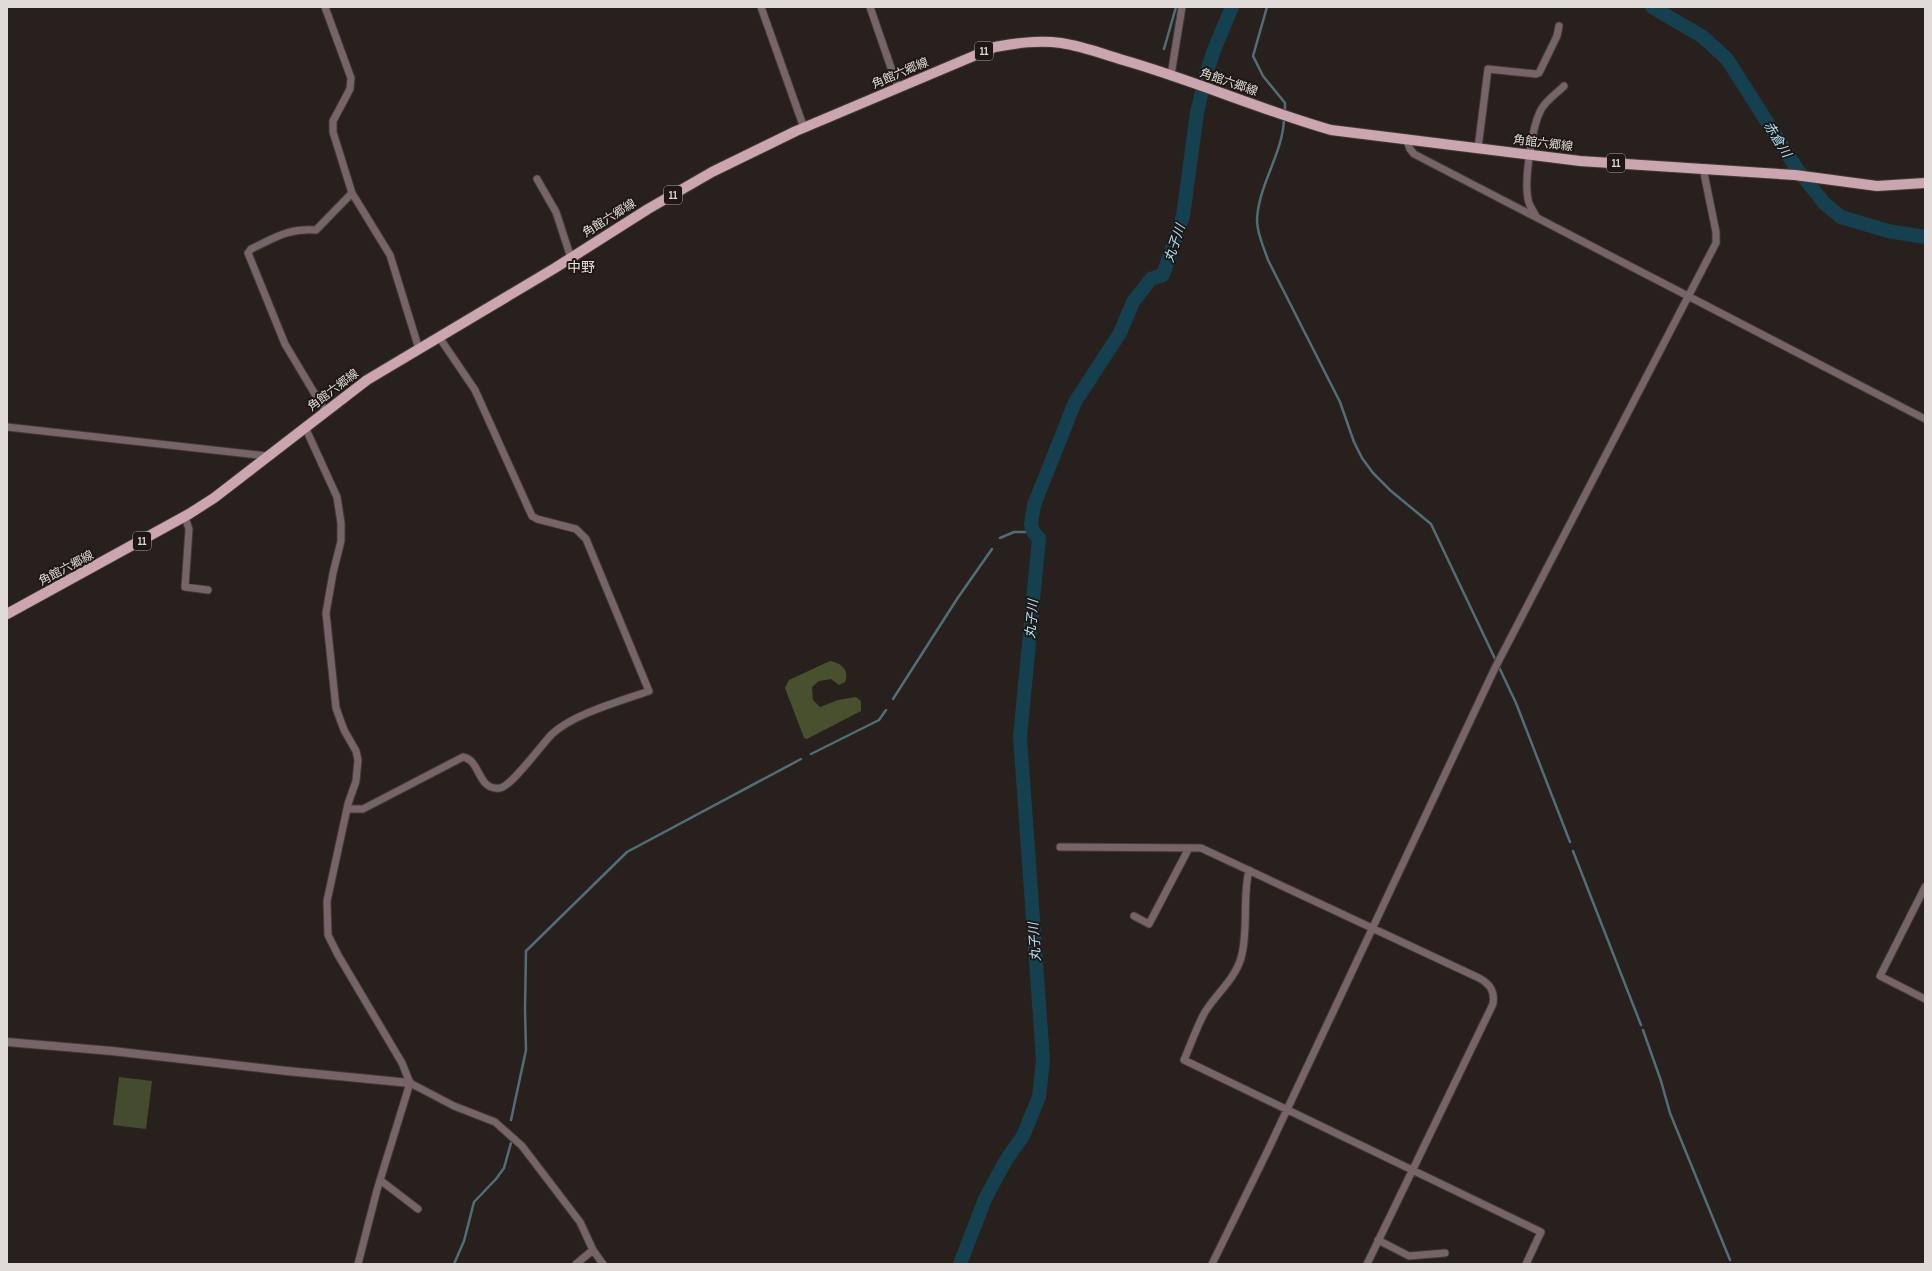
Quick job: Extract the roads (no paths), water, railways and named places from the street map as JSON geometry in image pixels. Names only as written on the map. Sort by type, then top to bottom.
[{"type":"main road","name":"角館六郷線","points":[[7,614],[185,517],[214,498],[367,380],[571,258],[648,209],[712,172],[804,128],[995,47],[1024,42],[1056,42],[1076,46],[1171,75],[1290,118],[1331,130],[1407,141],[1478,148],[1530,156],[1580,161],[1703,168],[1834,179],[1877,186],[1925,183]]},
{"type":"street","points":[[325,7],[350,78],[350,89],[333,121],[332,132],[352,193],[390,255],[419,349]]},
{"type":"street","points":[[761,7],[804,128]]},
{"type":"street","points":[[870,7],[898,88]]},
{"type":"street","points":[[1171,75],[1182,7]]},
{"type":"street","points":[[1478,148],[1488,69],[1536,74],[1539,73],[1557,36],[1559,26]]},
{"type":"street","points":[[1538,217],[1528,200],[1527,187],[1530,156],[1537,119],[1542,108],[1564,86]]},
{"type":"street","points":[[1407,141],[1414,154],[1925,419]]},
{"type":"street","points":[[1212,1264],[1268,1150],[1495,668],[1716,243],[1716,232],[1703,168]]},
{"type":"street","points":[[537,179],[556,212],[571,258]]},
{"type":"street","points":[[325,411],[285,344],[248,253],[251,248],[291,231],[299,229],[316,230],[352,193]]},
{"type":"street","points":[[347,809],[363,809],[463,757],[472,762],[483,782],[487,786],[500,788],[508,784],[541,746],[563,724],[650,691],[586,539],[576,529],[544,521],[532,516],[476,390],[439,338]]},
{"type":"street","points":[[305,427],[337,497],[342,523],[341,541],[333,573],[326,613],[336,708],[344,730],[356,751],[358,760],[356,781],[347,809],[327,901],[328,935],[338,955],[402,1063],[410,1083],[380,1180],[358,1264]]},
{"type":"street","points":[[7,428],[267,456]]},
{"type":"street","points":[[185,517],[189,528],[185,587],[208,590]]},
{"type":"street","points":[[1060,847],[1201,848],[1486,982],[1493,992],[1493,1004],[1367,1264]]},
{"type":"street","points":[[1134,916],[1149,924],[1189,848]]},
{"type":"street","points":[[1249,870],[1246,884],[1244,937],[1241,958],[1237,968],[1204,1013],[1184,1060],[1414,1169],[1541,1232],[1526,1264]]},
{"type":"street","points":[[1925,887],[1880,976],[1925,999]]},
{"type":"street","points":[[7,1042],[410,1083],[454,1106],[495,1122],[522,1146],[580,1222],[593,1250],[602,1264]]},
{"type":"street","points":[[380,1180],[418,1209]]},
{"type":"street","points":[[1378,1240],[1409,1256],[1445,1253]]},
{"type":"street","points":[[576,1264],[593,1250]]},
{"type":"waterway","points":[[1164,49],[1176,7]]},
{"type":"waterway","name":"丸子川","points":[[960,1264],[985,1199],[1006,1160],[1023,1136],[1039,1097],[1043,1060],[1020,737],[1039,538],[1033,532],[1031,524],[1034,505],[1075,402],[1120,333],[1133,302],[1151,279],[1163,275],[1183,216],[1197,113],[1206,74],[1214,50],[1232,7]]},
{"type":"waterway","points":[[1267,7],[1253,56],[1263,76],[1285,103],[1285,112]]},
{"type":"waterway","name":"赤倉川","points":[[1652,7],[1703,37],[1727,59],[1797,169],[1824,203],[1841,217],[1888,231],[1925,237]]},
{"type":"waterway","points":[[1284,119],[1283,132],[1265,183],[1258,209],[1257,222],[1260,237],[1268,260],[1340,402],[1354,442],[1362,458],[1373,473],[1391,491],[1431,524],[1516,703],[1570,842]]},
{"type":"waterway","points":[[1000,538],[1014,532],[1033,532]]},
{"type":"waterway","points":[[893,699],[957,599],[992,549]]},
{"type":"waterway","points":[[811,754],[879,720],[886,710]]},
{"type":"waterway","points":[[511,1120],[526,1050],[526,951],[627,852],[801,759]]},
{"type":"waterway","points":[[1573,851],[1641,1025]]},
{"type":"waterway","points":[[1643,1030],[1661,1081],[1670,1113],[1730,1260]]},
{"type":"waterway","points":[[454,1264],[464,1241],[474,1202],[496,1179],[504,1168],[511,1143]]},
{"type":"district","name":"中野","points":[[581,267]]}]
